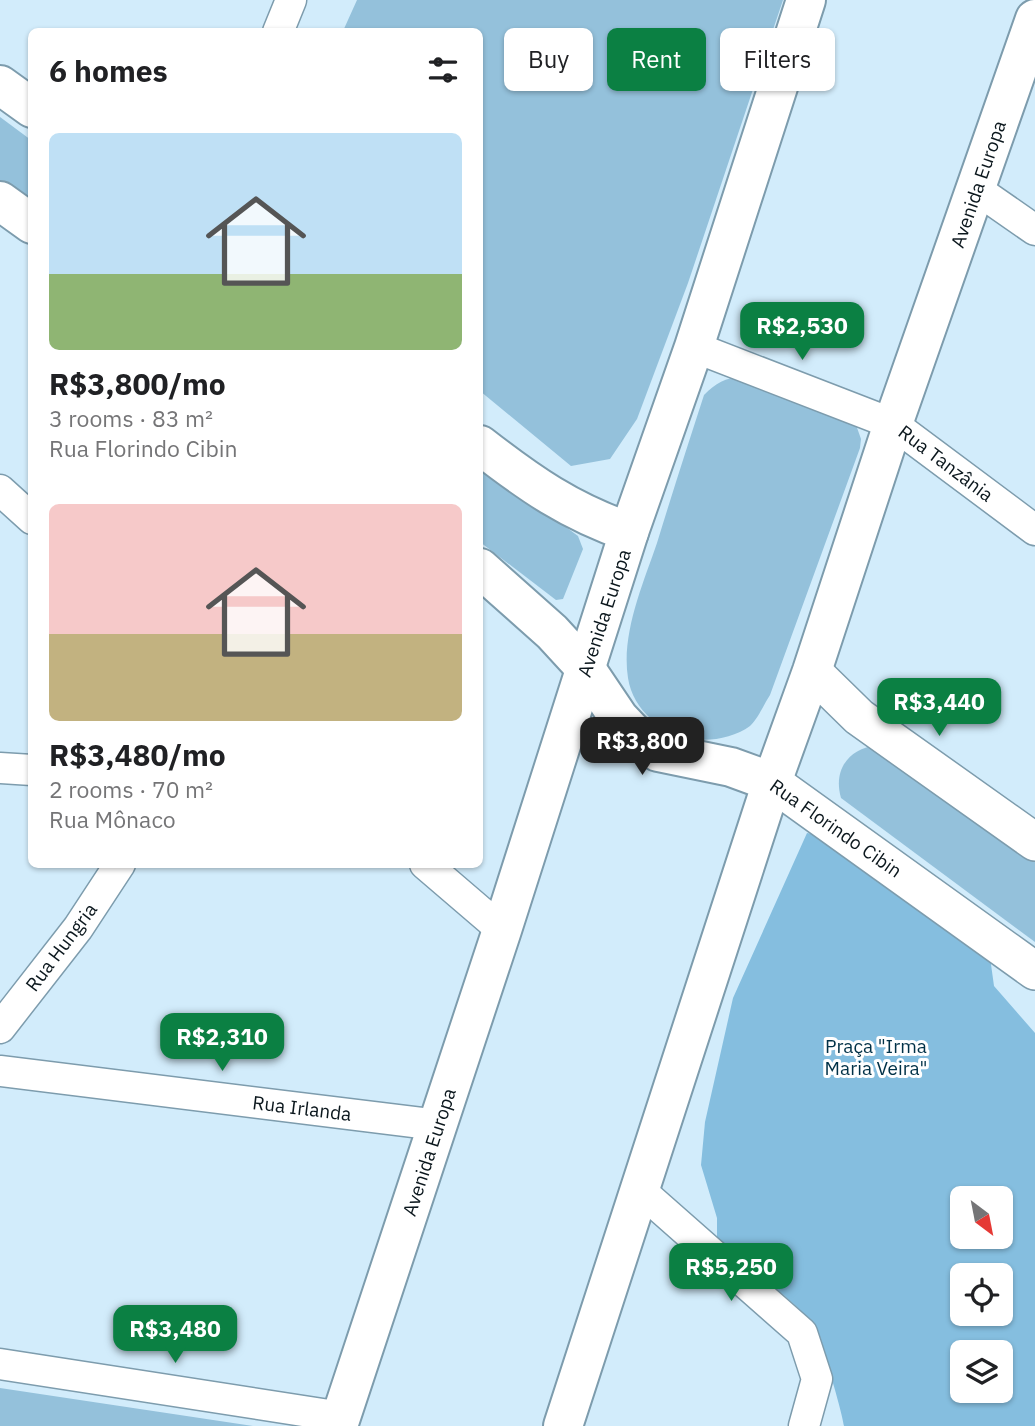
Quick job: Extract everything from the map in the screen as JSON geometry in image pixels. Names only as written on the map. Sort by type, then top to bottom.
[{"type":"main road","name":"Avenida Europa","points":[[340,1421],[502,930],[629,532],[694,347],[806,0]]},
{"type":"main road","name":"Avenida Europa","points":[[562,1426],[641,1191],[772,782],[812,671],[893,424],[1035,19]]},
{"type":"main road","points":[[0,85],[28,105]]},
{"type":"main road","points":[[0,201],[28,220]]},
{"type":"main road","points":[[483,447],[527,482],[568,506],[629,532]]},
{"type":"main road","name":"Rua Florindo Cibin","points":[[483,571],[552,632],[586,669],[619,718],[638,738],[658,752],[731,766],[772,782]]},
{"type":"street","points":[[280,28],[291,0]]},
{"type":"street","points":[[976,190],[1035,230]]},
{"type":"street","name":"Rua Tanzânia","points":[[694,347],[893,424],[1035,530]]},
{"type":"street","points":[[0,490],[28,515]]},
{"type":"street","points":[[812,671],[859,717],[1035,842]]},
{"type":"street","points":[[0,768],[28,770]]},
{"type":"street","name":"Rua Florindo Cibin","points":[[772,782],[1035,971]]},
{"type":"street","name":"Rua Hungria","points":[[0,1028],[78,928],[117,868]]},
{"type":"street","points":[[430,868],[502,930]]},
{"type":"street","name":"Rua Irlanda","points":[[0,1071],[438,1125]]},
{"type":"street","points":[[641,1191],[802,1333],[817,1379],[804,1426]]},
{"type":"street","points":[[0,1364],[340,1421]]},
{"type":"shaded area","points":[[357,0],[783,0],[774,28],[720,28],[720,91],[752,91],[688,283],[637,419],[610,459],[571,466],[483,393],[483,28],[344,28]]},
{"type":"shaded area","points":[[0,117],[28,138],[28,202],[0,181]]},
{"type":"shaded area","points":[[742,376],[855,422],[861,439],[860,448],[770,695],[750,726],[730,736],[701,740],[682,736],[660,726],[636,701],[628,678],[628,644],[640,592],[704,395],[721,382]]},
{"type":"shaded area","points":[[483,465],[578,536],[583,549],[563,599],[556,600],[483,544]]},
{"type":"shaded area","points":[[877,745],[1035,861],[1035,942],[841,798],[839,778],[845,762],[858,751]]},
{"type":"shaded area","points":[[0,1388],[253,1426],[0,1426]]},
{"type":"green space","name":"Praça \"Irma Maria Veira\"","points":[[807,833],[844,840],[989,950],[994,986],[1035,1033],[1035,1426],[844,1426],[816,1331],[798,1308],[768,1284],[740,1283],[707,1289],[686,1276],[674,1260],[680,1251],[710,1250],[717,1242],[717,1218],[701,1165],[705,1122],[733,998]]}]
